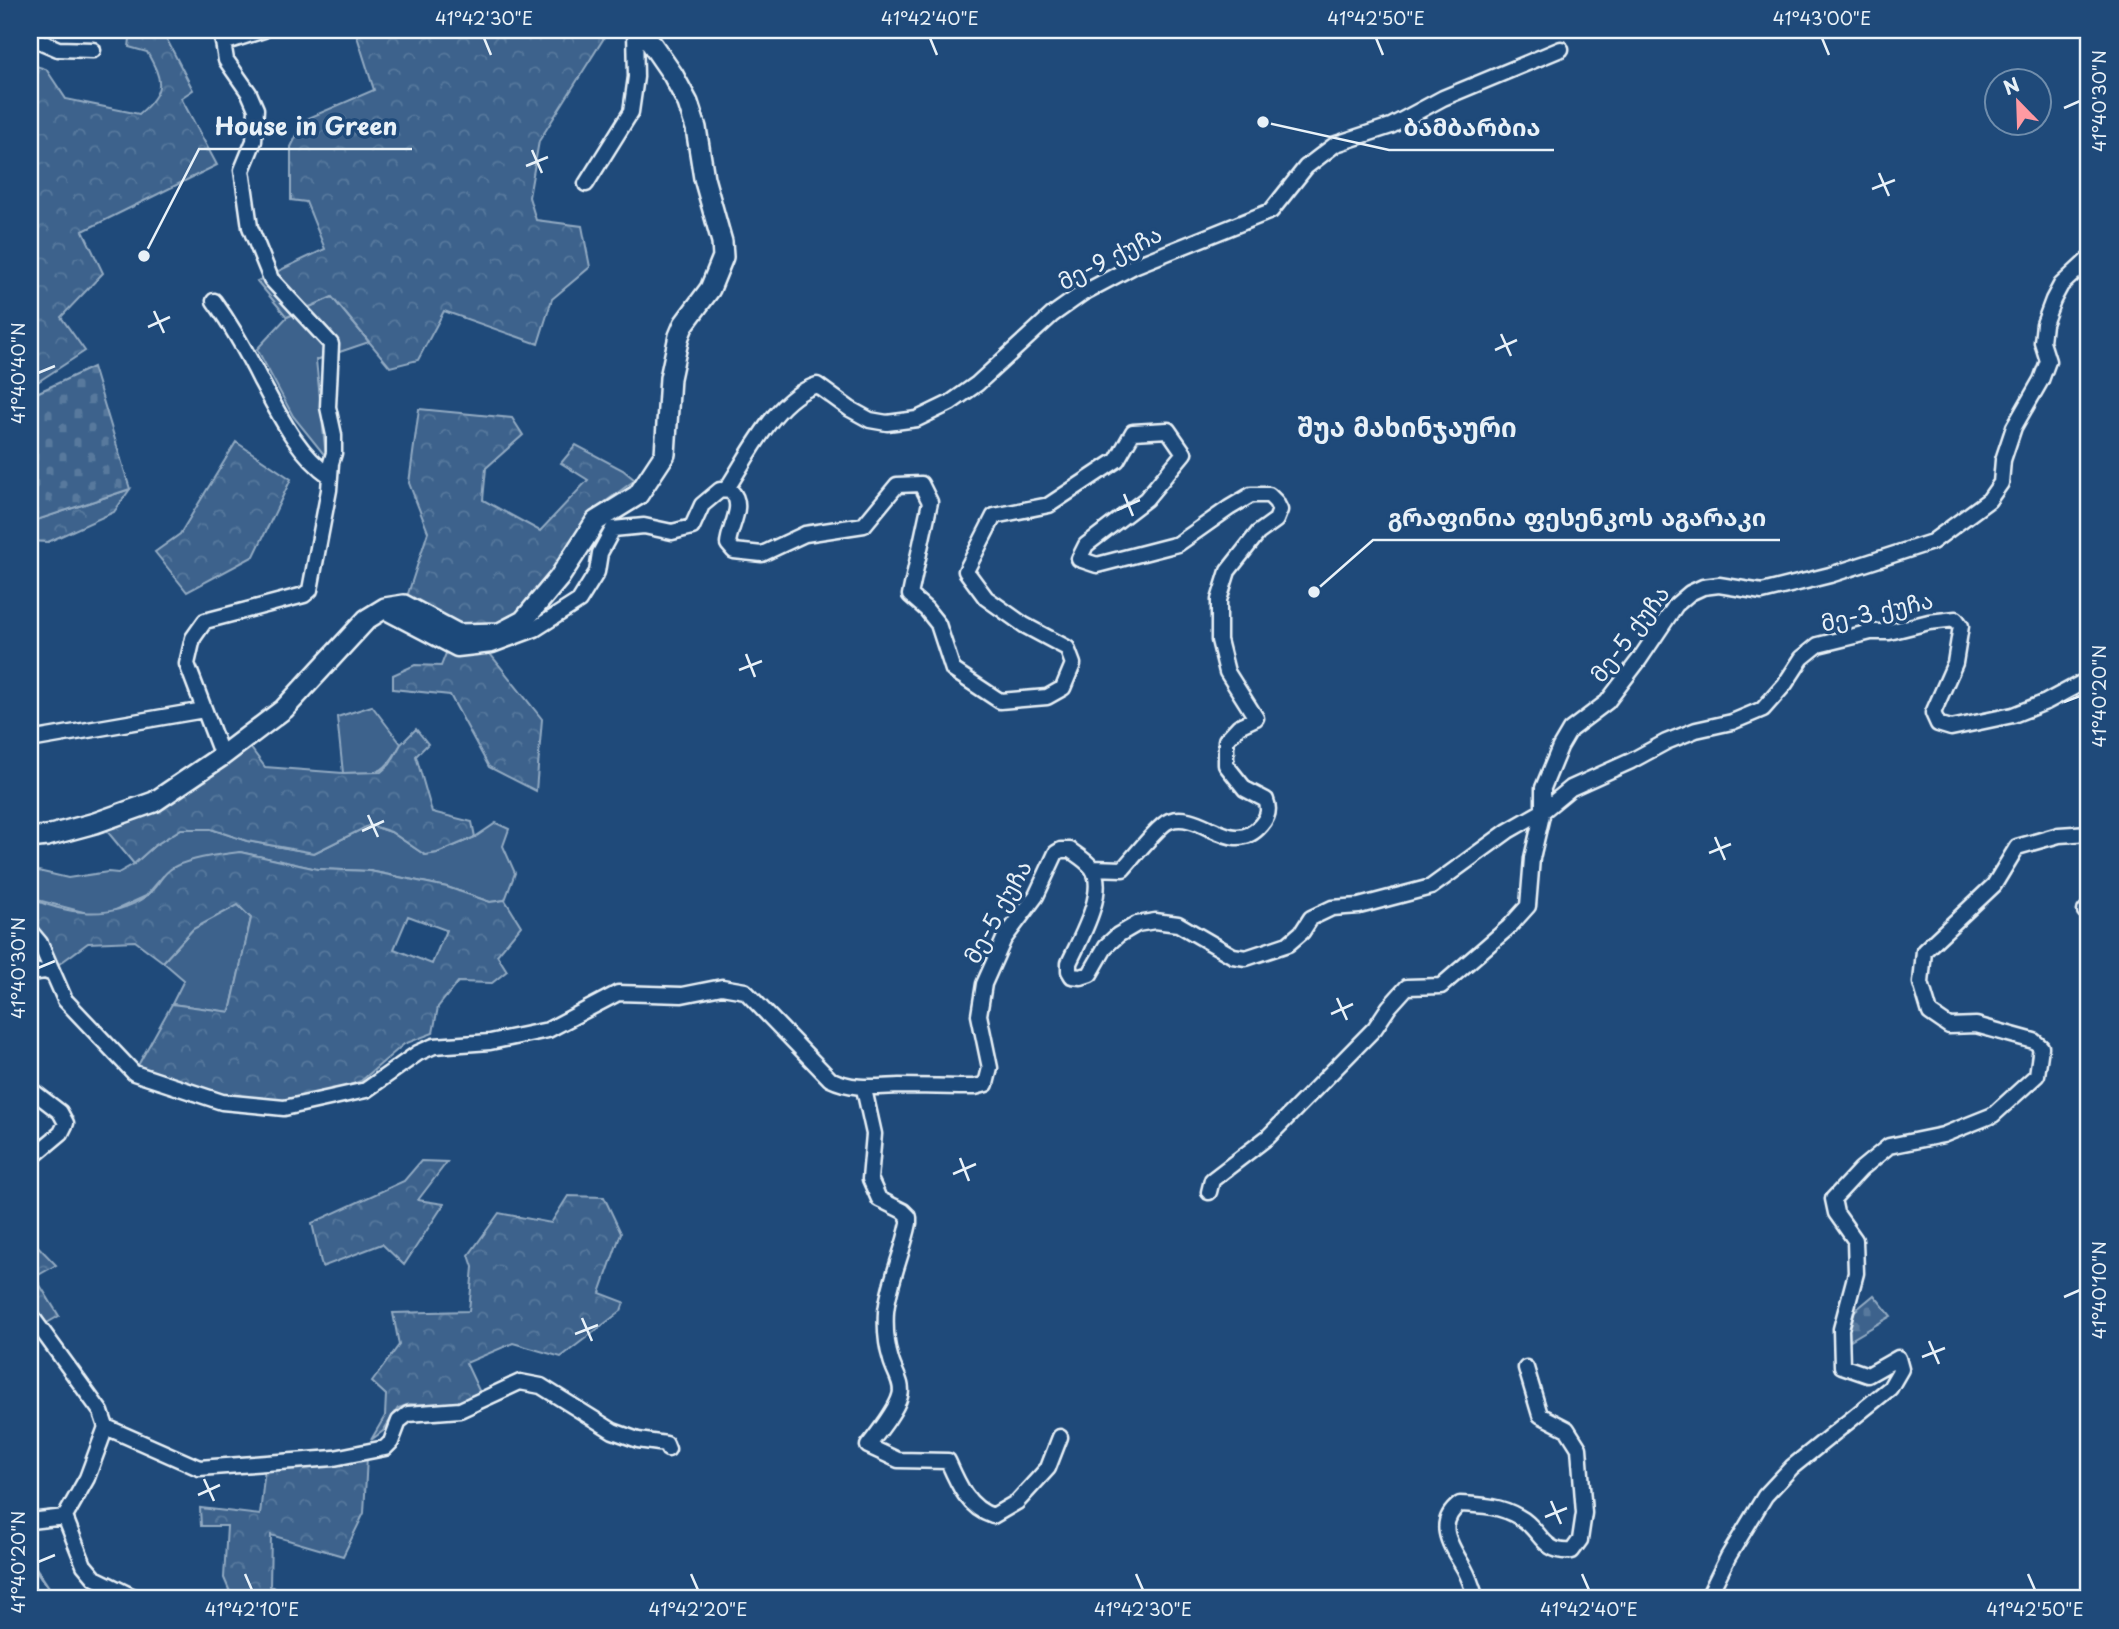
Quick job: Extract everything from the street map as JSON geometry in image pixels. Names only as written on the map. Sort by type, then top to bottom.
[{"type":"street","points":[[222,756],[187,664],[193,638],[205,621],[304,595],[310,590],[334,453],[334,435],[328,407],[331,344],[271,279],[250,227],[242,170],[254,141],[256,109],[249,93],[226,60],[222,37],[264,30]]},
{"type":"street","points":[[586,184],[631,112],[636,77],[635,30]]},
{"type":"street","points":[[30,838],[95,824],[154,802],[222,756],[284,709],[367,619],[386,608],[404,605],[458,634],[500,633],[523,621],[559,578],[596,521],[638,495],[665,454],[670,378],[679,336],[684,324],[710,289],[723,257],[722,242],[704,178],[696,128],[688,103],[673,75],[642,30]]},
{"type":"street","points":[[30,37],[58,49],[93,50]]},
{"type":"street","name":"მე-9 ქუჩა","points":[[386,608],[388,613],[457,649],[492,645],[535,629],[579,601],[597,572],[600,553],[613,528],[644,526],[672,532],[692,527],[702,505],[720,490],[726,490],[784,404],[803,389],[817,385],[870,420],[887,423],[917,419],[950,403],[977,384],[1052,315],[1083,293],[1134,266],[1271,211],[1306,167],[1336,144],[1391,126],[1443,98],[1561,49]]},
{"type":"street","name":"მე-5 ქუჩა","points":[[1209,1192],[1212,1180],[1268,1137],[1375,1028],[1407,987],[1441,986],[1509,927],[1528,906],[1532,859],[1543,811],[1543,788],[1560,747],[1570,730],[1607,702],[1634,668],[1676,605],[1690,593],[1703,587],[1719,586],[1762,592],[1830,575],[1932,542],[1989,500],[2001,483],[2003,460],[2014,427],[2041,380],[2048,361],[2042,342],[2044,324],[2053,300],[2061,285],[2089,259]]},
{"type":"street","points":[[214,301],[229,321],[295,442],[318,468],[330,476]]},
{"type":"street","points":[[726,490],[737,496],[738,508],[728,534],[728,544],[734,551],[762,554],[804,534],[864,525],[897,485],[921,484],[930,502],[917,551],[910,594],[937,624],[953,670],[1000,701],[1047,697],[1062,688],[1073,664],[1067,648],[1024,625],[986,598],[966,570],[994,516],[1049,505],[1117,460],[1133,432],[1168,430],[1184,453],[1146,499],[1086,545],[1079,559],[1097,565],[1178,544],[1251,495],[1269,495],[1276,502],[1280,510],[1276,520],[1258,533],[1227,571],[1219,600],[1219,640],[1227,672],[1256,718],[1239,726],[1226,740],[1226,765],[1245,789],[1266,800],[1269,808],[1266,817],[1258,828],[1245,836],[1229,837],[1199,823],[1179,820],[1167,822],[1123,869],[1092,868],[1096,881],[1096,897],[1069,963],[1072,976],[1081,978],[1090,974],[1106,946],[1118,935],[1137,924],[1155,920],[1178,924],[1233,956],[1247,958],[1288,944],[1302,932],[1311,918],[1332,908],[1359,906],[1431,887],[1508,831],[1543,811]]},
{"type":"street","name":"მე-3 ქუჩა","points":[[1543,811],[1571,788],[1666,742],[1696,730],[1732,722],[1763,709],[1785,684],[1802,658],[1818,645],[1871,632],[1889,632],[1929,622],[1956,619],[1961,626],[1955,663],[1933,713],[1938,724],[1951,728],[2013,715],[2046,702],[2089,679]]},
{"type":"street","points":[[30,740],[204,710]]},
{"type":"street","points":[[1707,1599],[1728,1557],[1765,1496],[1792,1467],[1890,1388],[1901,1369],[1898,1358],[1868,1375],[1842,1366],[1841,1329],[1856,1273],[1855,1240],[1836,1213],[1833,1199],[1861,1169],[1889,1146],[1943,1135],[1993,1115],[2037,1076],[2041,1047],[2034,1041],[1976,1025],[1949,1026],[1930,1013],[1921,984],[1924,951],[1994,885],[2017,847],[2059,835],[2089,832]]},
{"type":"street","name":"მე-5 ქუჩა","points":[[30,931],[40,943],[65,1000],[134,1073],[222,1102],[284,1108],[366,1090],[418,1053],[434,1046],[490,1042],[548,1030],[618,993],[682,995],[722,987],[745,990],[830,1079],[842,1085],[864,1088],[975,1087],[986,1084],[990,1068],[979,1015],[984,984],[1004,939],[1036,896],[1056,853],[1070,850],[1092,868]]},
{"type":"street","points":[[30,973],[45,971],[53,974]]},
{"type":"street","points":[[30,1088],[60,1112],[66,1123],[61,1133],[30,1159]]},
{"type":"street","points":[[864,1088],[874,1135],[870,1179],[879,1199],[909,1217],[885,1325],[891,1362],[900,1383],[900,1396],[881,1430],[868,1446],[898,1460],[948,1461],[970,1502],[981,1512],[993,1516],[1017,1502],[1048,1468],[1060,1437]]},
{"type":"street","points":[[30,1314],[101,1412],[106,1427],[87,1478],[65,1517]]},
{"type":"street","points":[[1476,1599],[1465,1570],[1452,1550],[1446,1534],[1451,1510],[1460,1504],[1491,1506],[1522,1517],[1549,1546],[1559,1552],[1572,1550],[1580,1540],[1584,1513],[1579,1448],[1567,1429],[1539,1415],[1526,1368]]},
{"type":"street","points":[[106,1427],[199,1468],[334,1458],[385,1448],[391,1442],[399,1421],[408,1414],[460,1410],[520,1381],[541,1386],[612,1431],[638,1440],[666,1444],[668,1449]]},
{"type":"street","points":[[30,1521],[65,1517]]},
{"type":"street","points":[[65,1517],[84,1565],[95,1578],[138,1599]]},
{"type":"green space","points":[[131,30],[162,30],[193,90],[181,98],[217,165],[83,231],[103,273],[61,317],[85,351],[30,387],[30,64],[46,69],[66,99],[139,114],[158,92],[159,78],[147,52],[129,47]]},
{"type":"green space","points":[[363,30],[609,30],[539,141],[529,197],[536,220],[582,226],[590,267],[552,299],[538,344],[444,311],[418,360],[390,367],[332,297],[287,317],[257,281],[325,249],[306,202],[291,200],[291,147],[304,120],[374,90],[356,33]]},
{"type":"green space","points":[[332,297],[369,342],[316,360],[326,457],[293,416],[257,349],[287,317]]},
{"type":"green space","points":[[93,367],[130,489],[37,520],[30,517],[30,396]]},
{"type":"green space","points":[[419,409],[512,418],[523,435],[486,468],[483,500],[540,531],[588,480],[561,463],[576,445],[623,470],[635,480],[586,516],[555,572],[518,619],[497,628],[460,629],[406,600],[428,532],[409,483]]},
{"type":"green space","points":[[236,442],[291,479],[254,556],[187,592],[155,552],[180,534]]},
{"type":"green space","points":[[130,489],[114,512],[48,542],[30,541],[30,517],[37,520]]},
{"type":"green space","points":[[452,638],[479,640],[542,719],[536,791],[489,767],[450,695],[393,689],[393,675],[415,665],[441,666]]},
{"type":"green space","points":[[372,706],[401,744],[389,763],[378,771],[343,773],[337,717]]},
{"type":"green space","points":[[416,729],[428,744],[416,756],[432,812],[472,822],[475,837],[437,853],[425,855],[391,832],[370,825],[314,853],[247,841],[211,829],[181,829],[154,846],[134,864],[102,825],[247,743],[265,767],[343,773],[381,772],[390,764],[401,744]]},
{"type":"green space","points":[[496,823],[509,829],[503,846],[515,873],[505,900],[490,902],[447,887],[370,871],[317,869],[240,852],[163,876],[146,896],[109,913],[87,913],[30,898],[30,869],[68,878],[118,873],[181,829],[211,829],[247,841],[314,853],[370,825],[391,832],[425,855],[437,853],[475,837]]},
{"type":"green space","points":[[240,852],[317,869],[370,871],[447,887],[490,902],[505,900],[521,926],[497,955],[507,971],[492,983],[458,982],[438,1007],[433,1033],[404,1044],[361,1081],[284,1108],[223,1098],[136,1069],[172,1004],[230,1012],[251,918],[238,905],[193,929],[163,962],[135,941],[88,943],[55,967],[43,936],[30,922],[30,898],[73,911],[117,910],[145,897],[167,872],[176,866],[199,858]],"holes":[[[408,916],[446,930],[432,964],[394,949]]]},
{"type":"green space","points":[[238,904],[251,918],[230,1012],[172,1004],[184,980],[163,962],[193,929]]},
{"type":"green space","points":[[421,1161],[447,1162],[418,1200],[444,1204],[404,1265],[382,1244],[322,1267],[312,1223],[404,1181]]},
{"type":"green space","points":[[568,1196],[604,1197],[621,1233],[600,1293],[624,1302],[621,1311],[561,1357],[513,1343],[466,1363],[482,1397],[458,1407],[410,1404],[398,1408],[383,1431],[371,1440],[385,1416],[386,1395],[372,1382],[399,1345],[393,1313],[469,1311],[473,1267],[469,1255],[499,1213],[551,1223]]},
{"type":"green space","points":[[30,1238],[56,1265],[35,1277],[59,1316],[45,1324],[30,1306]]},
{"type":"green space","points":[[1874,1295],[1891,1316],[1847,1342],[1851,1314]]},
{"type":"green space","points":[[367,1457],[364,1513],[343,1556],[271,1535],[270,1586],[296,1599],[233,1599],[224,1578],[227,1526],[201,1526],[200,1508],[260,1515],[265,1468]]},
{"type":"waterway","points":[[30,1560],[56,1599]]},
{"type":"place","name":"ბამბარბია","points":[[1263,122]]},
{"type":"place","name":"House in Green","points":[[144,256]]},
{"type":"place","name":"გრაფინია ფესენკოს აგარაკი","points":[[1314,592]]},
{"type":"district","name":"შუა მახინჯაური","points":[[1407,428]]}]
